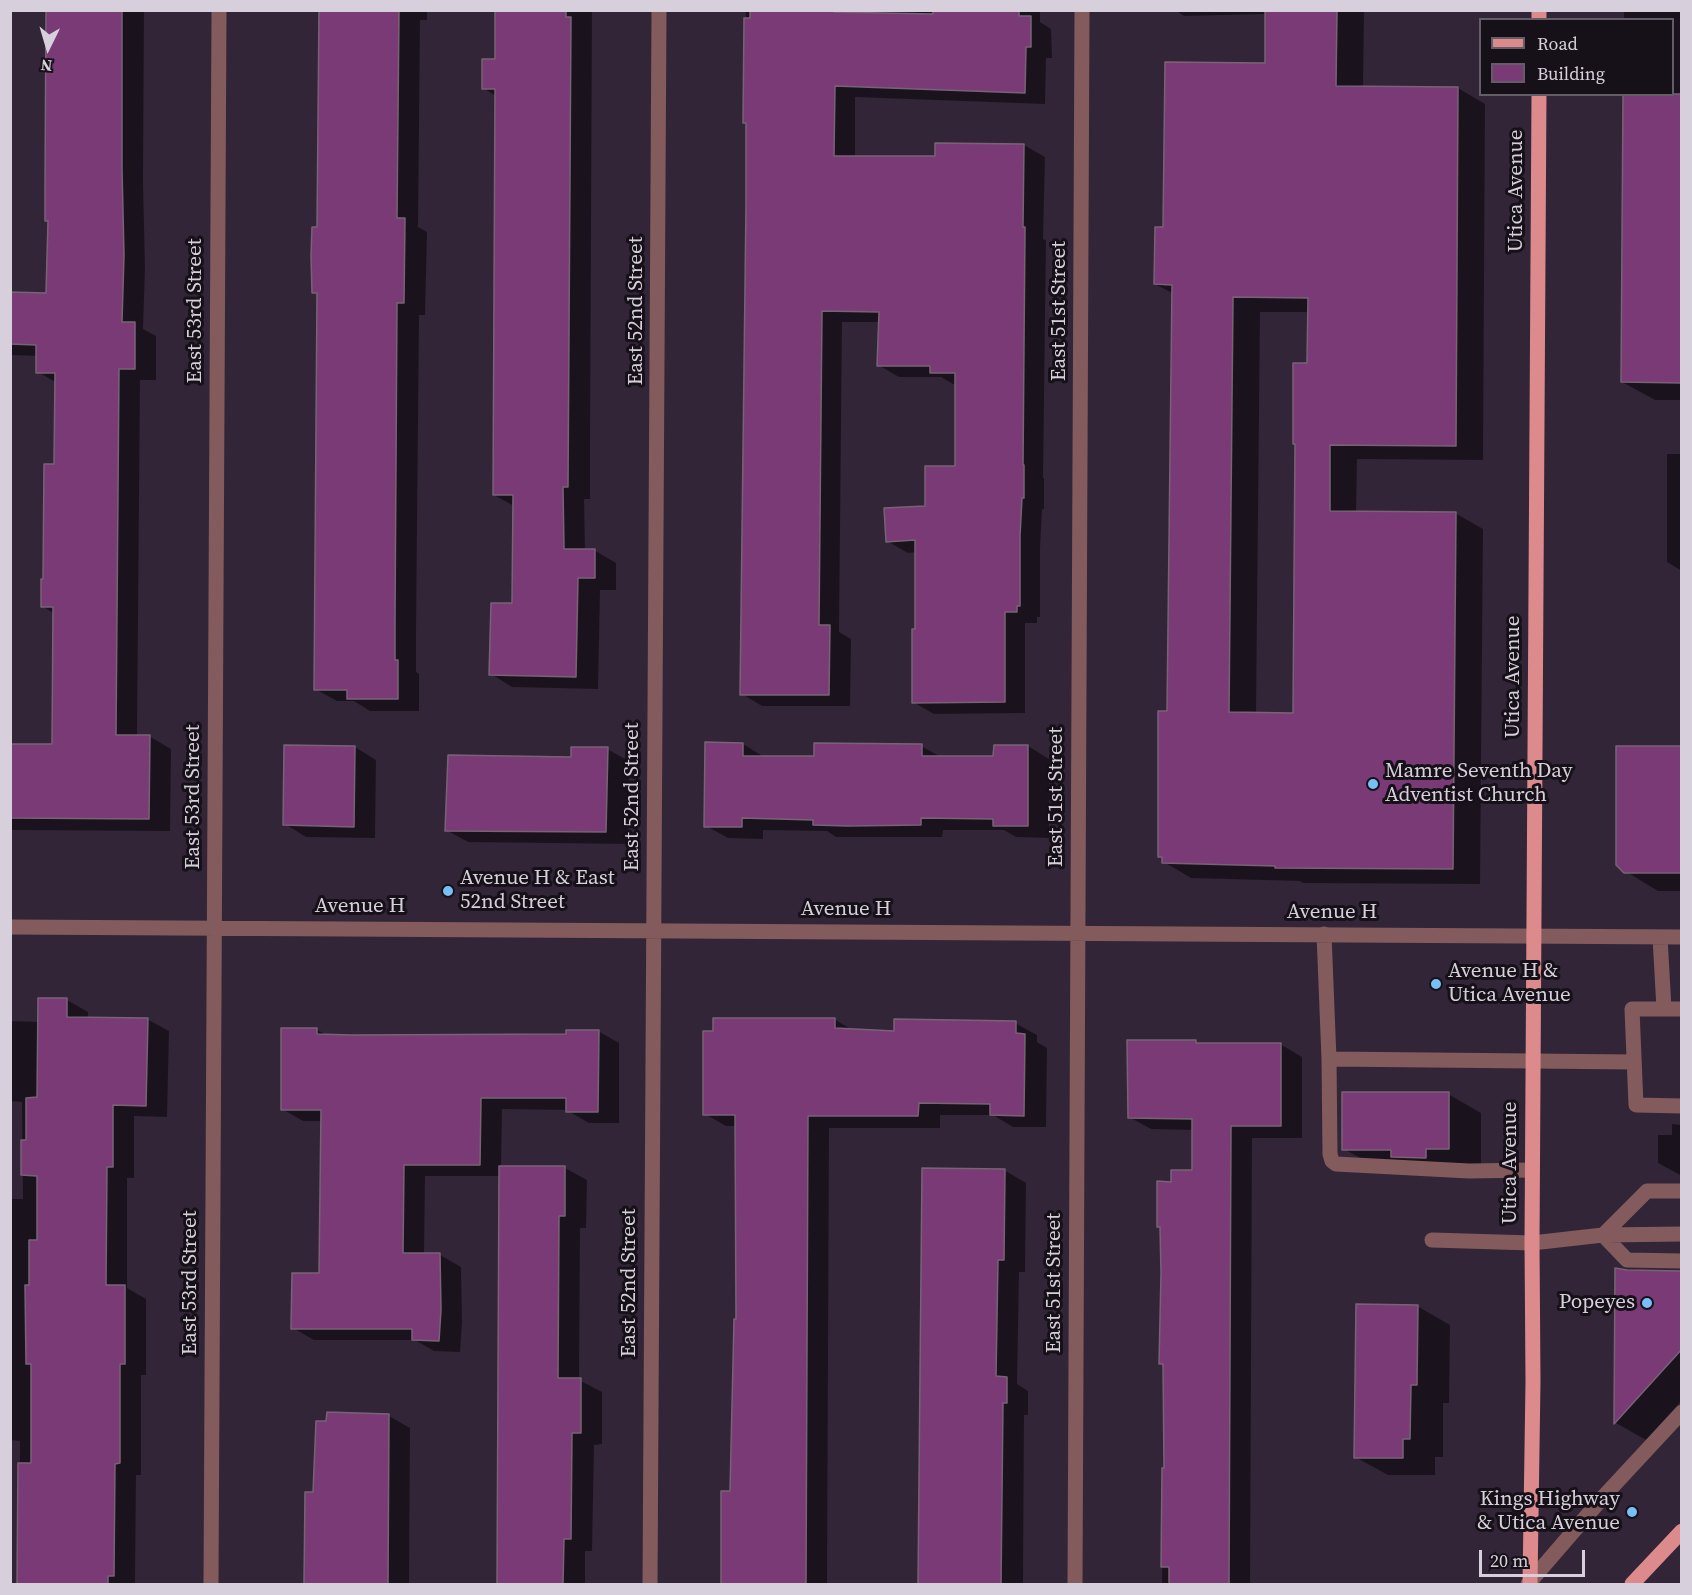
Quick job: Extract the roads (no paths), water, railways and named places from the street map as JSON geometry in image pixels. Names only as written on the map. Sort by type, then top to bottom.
[{"type":"main road","name":"Utica Avenue","points":[[1529,1584],[1533,1381],[1532,1170],[1539,96]]},
{"type":"main road","points":[[1632,1584],[1682,1530]]},
{"type":"street","name":"East 53rd Street","points":[[211,1584],[219,10]]},
{"type":"street","name":"East 52nd Street","points":[[650,1584],[659,10]]},
{"type":"street","name":"East 51st Street","points":[[1075,1584],[1082,10]]},
{"type":"street","name":"Avenue H","points":[[10,927],[1682,937]]},
{"type":"street","points":[[1324,934],[1332,1161],[1336,1164],[1469,1171],[1532,1170]]},
{"type":"street","points":[[1660,937],[1664,1009]]},
{"type":"street","points":[[1682,1009],[1632,1009],[1636,1105],[1682,1106]]},
{"type":"street","points":[[1329,1059],[1634,1062]]},
{"type":"street","points":[[1603,1235],[1647,1191],[1682,1191]]},
{"type":"street","points":[[1431,1240],[1532,1243],[1603,1235],[1682,1234]]},
{"type":"street","points":[[1603,1235],[1627,1260],[1682,1260]]},
{"type":"street","points":[[1529,1584],[1604,1496],[1682,1412]]},
{"type":"place","name":"Mamre Seventh Day Adventist Church","points":[[1373,784]]},
{"type":"place","name":"Avenue H & East 52nd Street","points":[[448,891]]},
{"type":"place","name":"Avenue H & Utica Avenue","points":[[1436,984]]},
{"type":"place","name":"Popeyes","points":[[1647,1303]]},
{"type":"place","name":"Kings Highway & Utica Avenue","points":[[1632,1512]]}]
